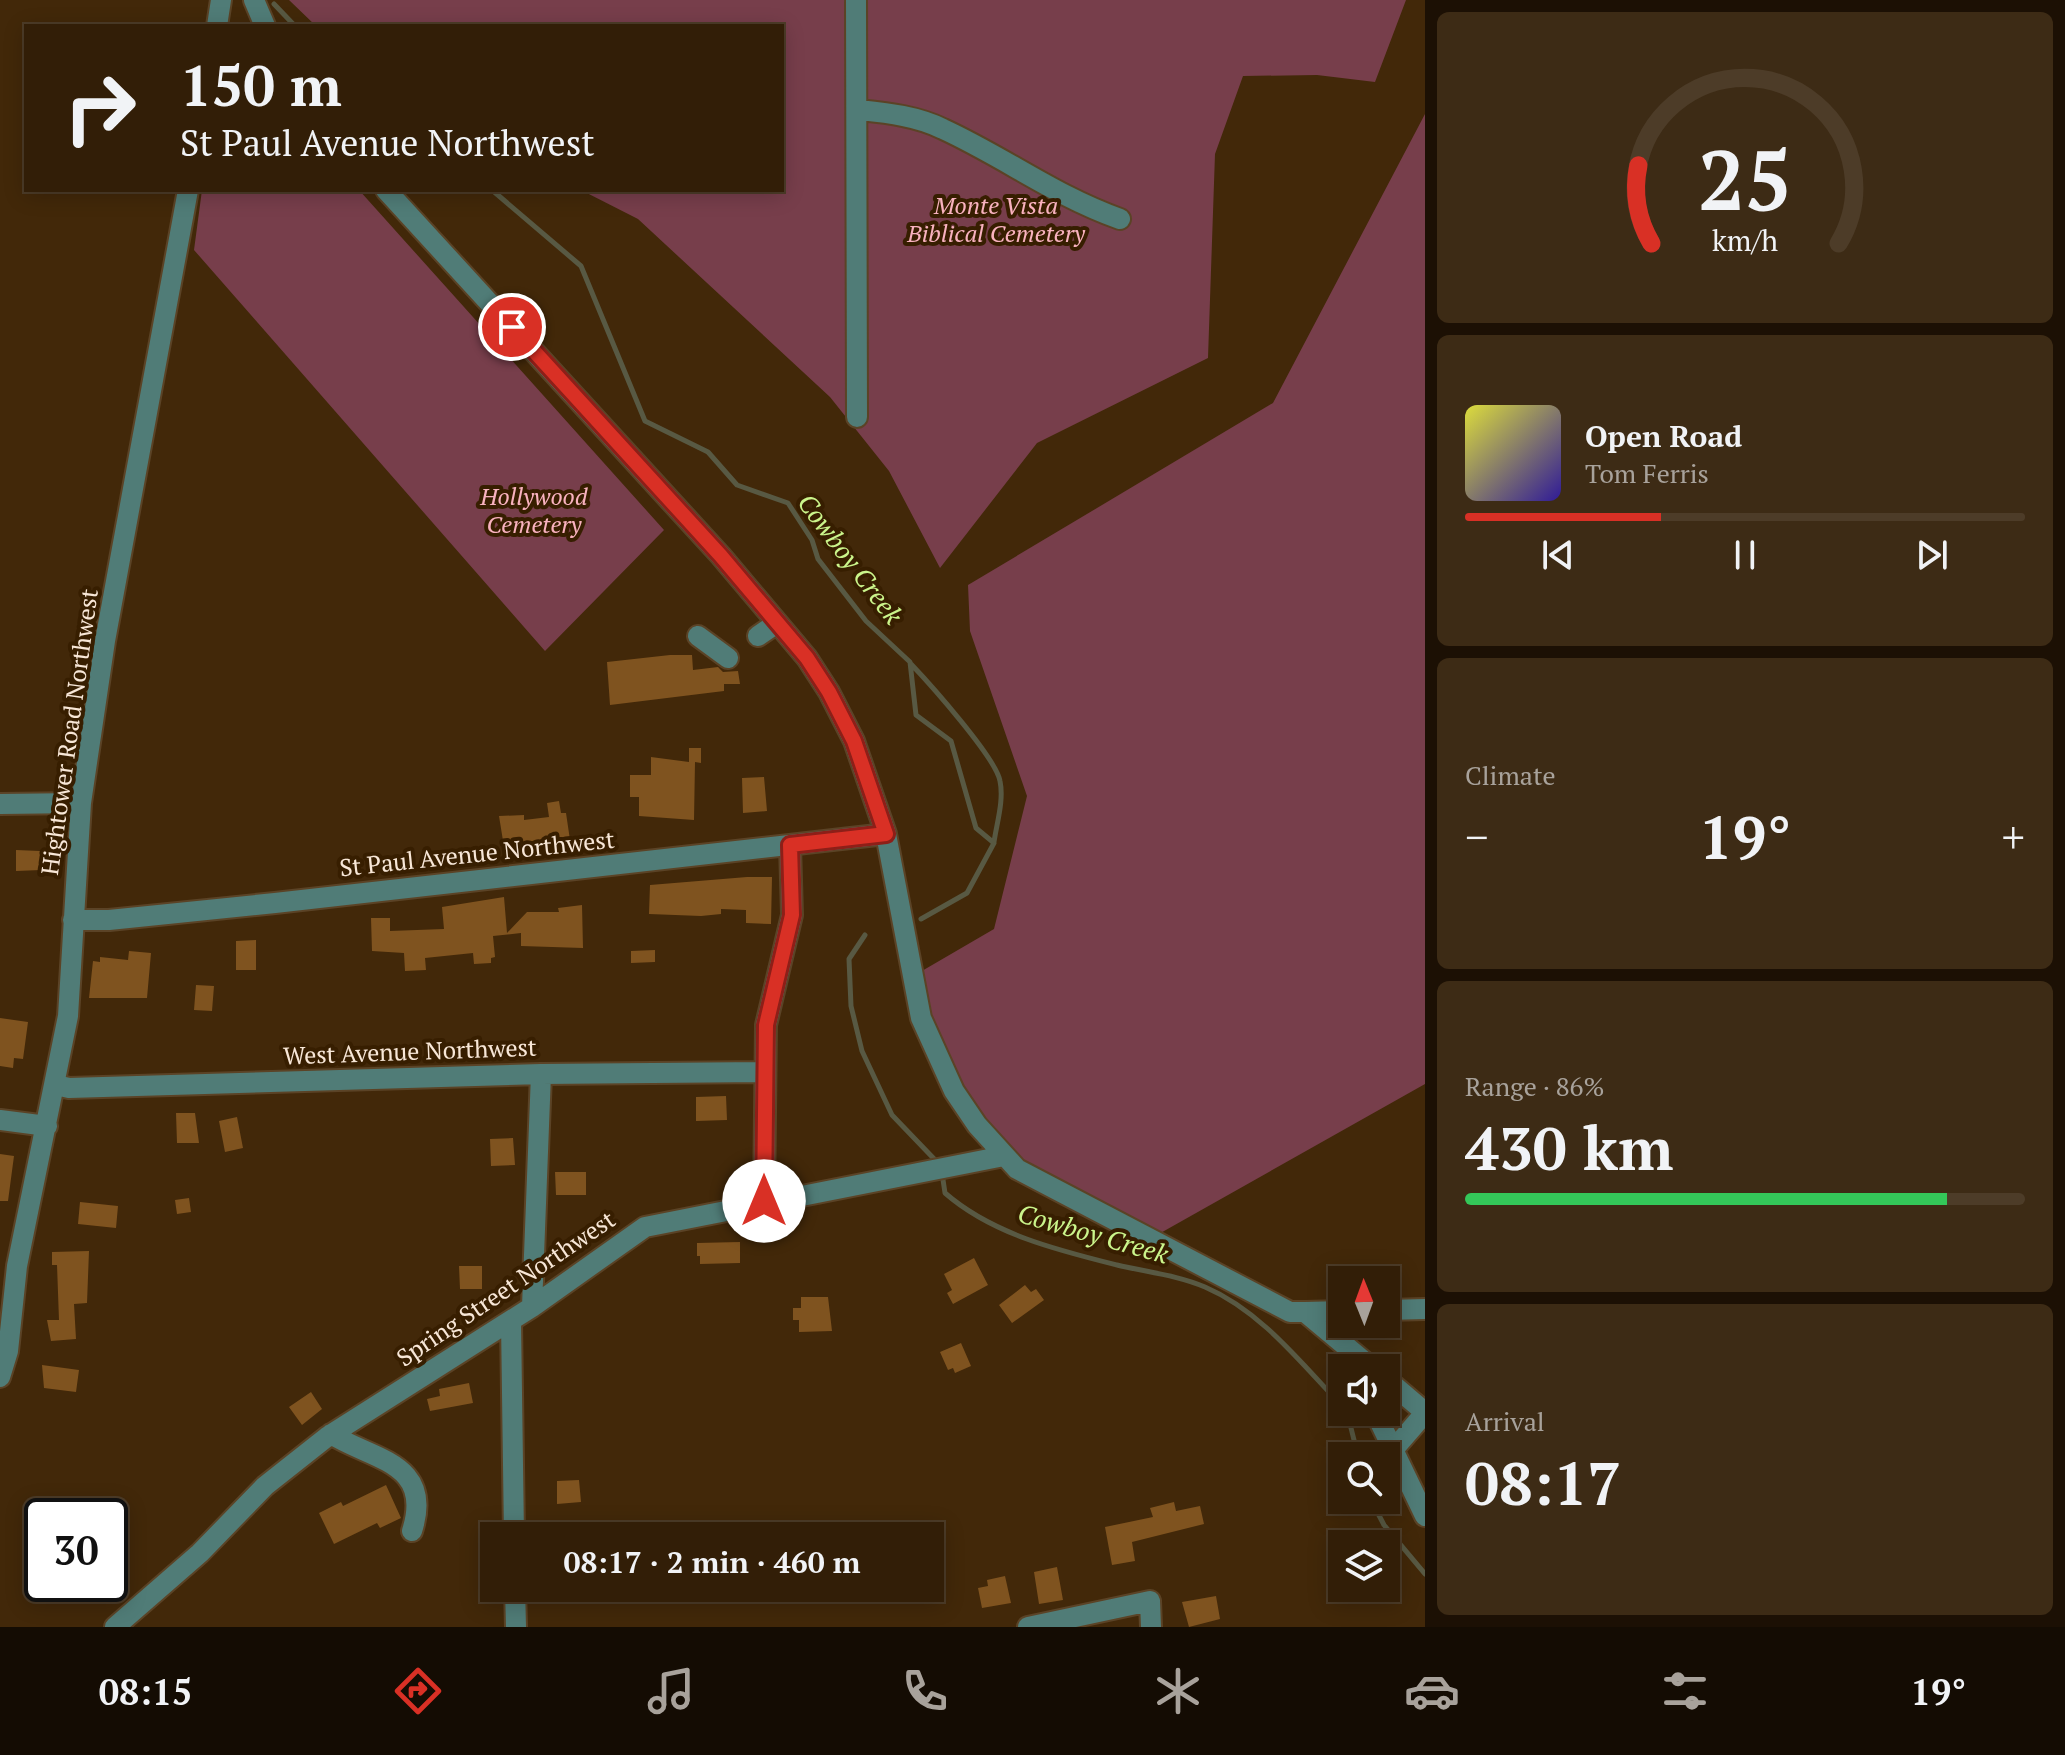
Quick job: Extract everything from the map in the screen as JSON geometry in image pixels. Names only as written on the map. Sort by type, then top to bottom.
[{"type":"street","points":[[217,24],[221,0]]},
{"type":"street","points":[[254,0],[264,24]]},
{"type":"street","points":[[856,0],[859,110],[857,417]]},
{"type":"street","points":[[859,110],[898,114],[942,128],[1075,203],[1120,219]]},
{"type":"street","name":"Hightower Road Northwest","points":[[0,1377],[17,1266],[68,1016],[81,803],[105,641],[188,192]]},
{"type":"street","points":[[388,192],[745,585],[829,692],[854,741],[886,834],[921,1018],[954,1091],[1004,1156],[1017,1169],[1095,1213],[1217,1271],[1290,1312],[1328,1311]]},
{"type":"street","points":[[731,601],[745,585]]},
{"type":"street","points":[[758,636],[777,623]]},
{"type":"street","points":[[698,636],[728,658]]},
{"type":"street","points":[[0,804],[81,803]]},
{"type":"street","name":"St Paul Avenue Northwest","points":[[73,920],[245,906],[886,834]]},
{"type":"street","points":[[764,1201],[766,1025],[792,915],[790,845]]},
{"type":"street","name":"West Avenue Northwest","points":[[56,1085],[69,1088],[541,1074],[765,1072]]},
{"type":"street","points":[[532,1307],[541,1074]]},
{"type":"street","points":[[0,1120],[47,1126]]},
{"type":"street","name":"Spring Street Northwest","points":[[115,1627],[200,1553],[265,1486],[331,1434],[511,1321],[645,1227],[764,1201],[1004,1156]]},
{"type":"street","points":[[1400,1310],[1425,1309]]},
{"type":"street","points":[[1305,1312],[1355,1354]]},
{"type":"street","points":[[511,1321],[514,1522]]},
{"type":"street","points":[[1400,1396],[1425,1412],[1400,1442]]},
{"type":"street","points":[[331,1434],[372,1451],[403,1471],[413,1488],[417,1514],[412,1531]]},
{"type":"street","points":[[1400,1464],[1425,1516]]},
{"type":"street","points":[[1028,1627],[1150,1601],[1151,1627]]},
{"type":"street","points":[[515,1602],[516,1627]]},
{"type":"green space","name":"Monte Vista Biblical Cemetery","points":[[289,0],[1406,0],[1375,82],[1317,75],[1243,76],[1215,154],[1208,358],[1037,443],[940,568],[889,471],[830,397],[638,219],[585,192],[784,192],[784,24],[314,24]]},
{"type":"green space","points":[[1425,114],[1425,1084],[1141,1244],[1007,1167],[952,1080],[915,975],[994,929],[1027,796],[970,631],[968,585],[1273,403]]},
{"type":"green space","name":"Hollywood Cemetery","points":[[202,192],[361,192],[664,530],[545,651],[194,250]]},
{"type":"building","points":[[692,655],[693,670],[718,667],[723,672],[738,671],[740,684],[724,684],[724,691],[610,705],[607,662]]},
{"type":"building","points":[[689,748],[701,748],[701,763],[695,762],[694,820],[639,816],[639,797],[630,797],[630,775],[651,775],[651,757],[689,762]]},
{"type":"building","points":[[764,777],[767,811],[743,813],[742,778]]},
{"type":"building","points":[[559,801],[561,813],[566,813],[570,840],[550,843],[550,838],[504,847],[499,816],[524,815],[524,820],[549,817],[547,803]]},
{"type":"building","points":[[16,850],[40,851],[41,870],[16,871]]},
{"type":"building","points":[[772,877],[771,924],[746,923],[746,910],[721,909],[721,914],[701,916],[649,914],[650,885]]},
{"type":"building","points":[[504,897],[507,933],[527,912],[559,912],[558,908],[582,905],[583,948],[521,946],[521,933],[493,936],[495,957],[491,958],[491,963],[474,964],[473,953],[425,958],[426,970],[405,971],[404,953],[372,951],[371,918],[390,918],[390,931],[444,929],[442,907]]},
{"type":"building","points":[[256,940],[256,970],[236,970],[236,941]]},
{"type":"building","points":[[655,950],[655,962],[631,963],[631,951]]},
{"type":"building","points":[[129,951],[151,953],[147,998],[89,998],[93,961],[100,962],[100,957],[128,960]]},
{"type":"building","points":[[196,985],[214,986],[212,1011],[194,1010]]},
{"type":"building","points":[[0,1018],[28,1022],[23,1059],[14,1058],[13,1068],[0,1066]]},
{"type":"building","points":[[726,1096],[727,1120],[696,1121],[696,1097]]},
{"type":"building","points":[[176,1113],[195,1113],[199,1143],[177,1143]]},
{"type":"building","points":[[237,1117],[243,1148],[225,1152],[219,1121]]},
{"type":"building","points":[[513,1138],[515,1165],[491,1166],[490,1139]]},
{"type":"building","points":[[0,1154],[14,1156],[8,1201],[0,1201]]},
{"type":"building","points":[[555,1172],[586,1172],[586,1195],[556,1195]]},
{"type":"building","points":[[189,1198],[191,1212],[177,1214],[175,1200]]},
{"type":"building","points":[[80,1202],[118,1206],[116,1228],[78,1224]]},
{"type":"building","points":[[740,1242],[740,1263],[700,1264],[697,1243]]},
{"type":"building","points":[[89,1251],[87,1303],[74,1304],[76,1339],[51,1341],[47,1320],[59,1320],[57,1265],[52,1265],[52,1252]]},
{"type":"building","points":[[974,1258],[988,1285],[953,1304],[947,1293],[952,1290],[944,1274]]},
{"type":"building","points":[[459,1266],[482,1266],[482,1289],[460,1289]]},
{"type":"building","points":[[1025,1285],[1031,1292],[1036,1289],[1044,1300],[1012,1323],[999,1305]]},
{"type":"building","points":[[801,1297],[828,1297],[832,1331],[799,1332],[799,1320],[793,1320],[793,1308],[801,1308]]},
{"type":"building","points":[[961,1343],[971,1366],[955,1373],[953,1368],[948,1370],[940,1352]]},
{"type":"building","points":[[42,1365],[79,1370],[76,1392],[44,1388]]},
{"type":"building","points":[[469,1383],[473,1403],[430,1411],[427,1399],[440,1396],[439,1389]]},
{"type":"building","points":[[311,1392],[322,1409],[302,1425],[289,1407]]},
{"type":"building","points":[[579,1480],[581,1502],[557,1504],[557,1481]]},
{"type":"building","points":[[386,1485],[401,1518],[380,1528],[377,1523],[334,1544],[319,1513],[341,1502],[343,1506]]},
{"type":"building","points":[[1174,1502],[1176,1511],[1200,1506],[1204,1524],[1132,1542],[1135,1561],[1112,1565],[1105,1527],[1153,1517],[1150,1508]]},
{"type":"building","points":[[1057,1567],[1063,1600],[1039,1604],[1034,1572]]},
{"type":"building","points":[[1005,1576],[1011,1603],[982,1608],[978,1588],[988,1586],[987,1580]]},
{"type":"building","points":[[1216,1596],[1220,1619],[1189,1627],[1182,1602]]},
{"type":"waterway","name":"Cowboy Creek","points":[[274,4],[293,24]]},
{"type":"waterway","name":"Cowboy Creek","points":[[494,192],[581,266],[645,421],[708,452],[737,485],[788,503],[812,540],[818,559],[866,621],[910,662],[916,715],[951,741],[976,828],[994,843],[967,893],[921,919]]},
{"type":"waterway","points":[[911,664],[961,721],[996,770],[1001,796],[994,842]]},
{"type":"waterway","name":"Cowboy Creek","points":[[865,935],[849,959],[851,1006],[862,1051],[892,1115],[939,1164]]},
{"type":"waterway","name":"Cowboy Creek","points":[[942,1173],[945,1193],[1004,1230],[1071,1253],[1184,1279],[1225,1297],[1279,1339],[1328,1391]]},
{"type":"waterway","name":"Cowboy Creek","points":[[1350,1426],[1354,1442]]},
{"type":"waterway","name":"Cowboy Creek","points":[[1378,1514],[1425,1574]]},
{"type":"route","points":[[512,327],[721,556],[807,658],[854,741],[886,834],[790,845],[792,915],[786,951],[766,1025],[764,1201]]}]
